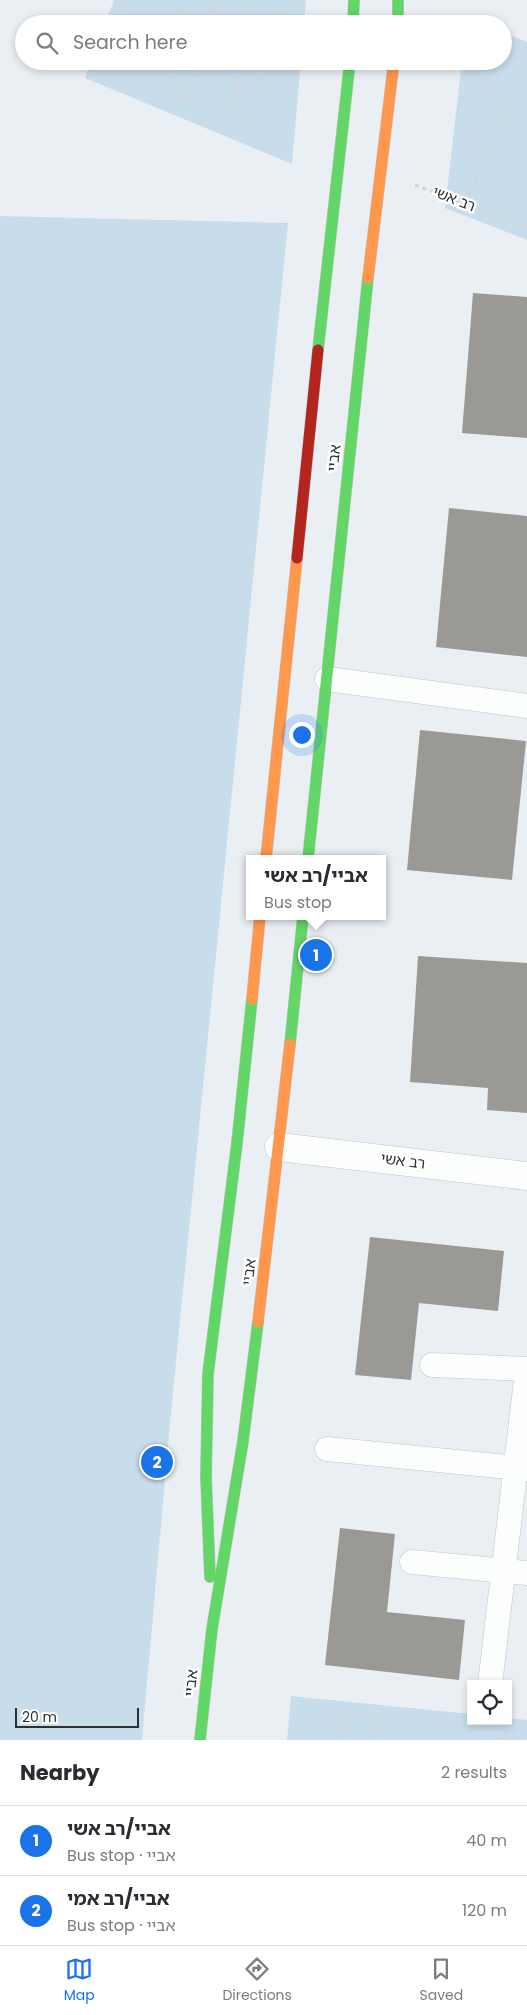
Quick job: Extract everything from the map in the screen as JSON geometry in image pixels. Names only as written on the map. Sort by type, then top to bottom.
[{"type":"street","points":[[353,15],[354,0]]},
{"type":"street","points":[[398,0],[398,15]]},
{"type":"street","name":"אביי","points":[[266,855],[323,297],[349,70]]},
{"type":"street","name":"אביי","points":[[308,855],[364,307],[393,70]]},
{"type":"street","name":"אביי","points":[[212,1629],[206,1477],[208,1374],[237,1143],[260,920]]},
{"type":"street","name":"אביי","points":[[200,1740],[212,1629],[243,1441],[279,1147],[302,920]]},
{"type":"street","name":"רב אשי","points":[[279,1147],[527,1176]]},
{"type":"lane","points":[[326,679],[527,706]]},
{"type":"lane","points":[[432,1365],[527,1370],[521,1468],[503,1571],[490,1680]]},
{"type":"lane","points":[[327,1449],[521,1468]]},
{"type":"lane","points":[[412,1562],[527,1573]]},
{"type":"path","points":[[120,15],[126,0]]},
{"type":"path","points":[[181,15],[183,0]]},
{"type":"path","points":[[213,15],[218,0]]},
{"type":"path","points":[[248,15],[250,0]]},
{"type":"path","points":[[287,15],[292,0]]},
{"type":"path","points":[[466,204],[527,58]]},
{"type":"path","points":[[175,70],[172,94],[185,100],[195,70]]},
{"type":"path","points":[[240,70],[233,120],[248,124],[267,70]]},
{"type":"path","name":"רב אשי","points":[[381,172],[527,226]]},
{"type":"path","points":[[342,1740],[347,1712],[378,1716],[374,1740]]},
{"type":"path","points":[[496,1740],[503,1737],[518,1740]]},
{"type":"shaded area","points":[[114,0],[306,0],[305,15],[108,15]]},
{"type":"shaded area","points":[[512,36],[527,42],[527,240],[445,208],[461,70],[512,70]]},
{"type":"shaded area","points":[[88,70],[300,70],[292,164],[85,78]]},
{"type":"shaded area","points":[[0,216],[288,223],[170,1423],[142,1740],[0,1740]]},
{"type":"shaded area","points":[[291,1696],[467,1714],[467,1725],[512,1725],[512,1718],[527,1720],[527,1740],[287,1740]]},
{"type":"building","points":[[473,293],[527,297],[527,438],[462,433]]},
{"type":"building","points":[[449,508],[527,516],[527,657],[436,647]]},
{"type":"building","points":[[420,730],[526,741],[512,880],[407,870]]},
{"type":"building","points":[[418,956],[527,963],[527,1113],[487,1110],[488,1088],[410,1082]]},
{"type":"building","points":[[370,1237],[504,1251],[498,1311],[419,1303],[411,1380],[355,1375]]},
{"type":"building","points":[[340,1528],[395,1534],[387,1612],[465,1620],[459,1680],[325,1665]]},
{"type":"traffic: fast","points":[[353,15],[354,0]]},
{"type":"traffic: fast","points":[[398,0],[398,15]]},
{"type":"traffic: fast","points":[[318,350],[349,70]]},
{"type":"traffic: fast","points":[[308,855],[368,278]]},
{"type":"traffic: fast","points":[[290,1044],[303,920]]},
{"type":"traffic: fast","points":[[210,1577],[206,1477],[208,1374],[237,1143],[252,999]]},
{"type":"traffic: fast","points":[[200,1740],[212,1629],[243,1441],[258,1322]]},
{"type":"traffic: slow","points":[[368,278],[393,70]]},
{"type":"traffic: slow","points":[[266,855],[297,558]]},
{"type":"traffic: slow","points":[[252,999],[260,920]]},
{"type":"traffic: slow","points":[[258,1322],[290,1044]]},
{"type":"traffic: jam","points":[[297,558],[318,350]]},
{"type":"place","name":"אביי/רב אשי","points":[[316,955]]},
{"type":"place","name":"אביי/רב אמי","points":[[157,1462]]}]
